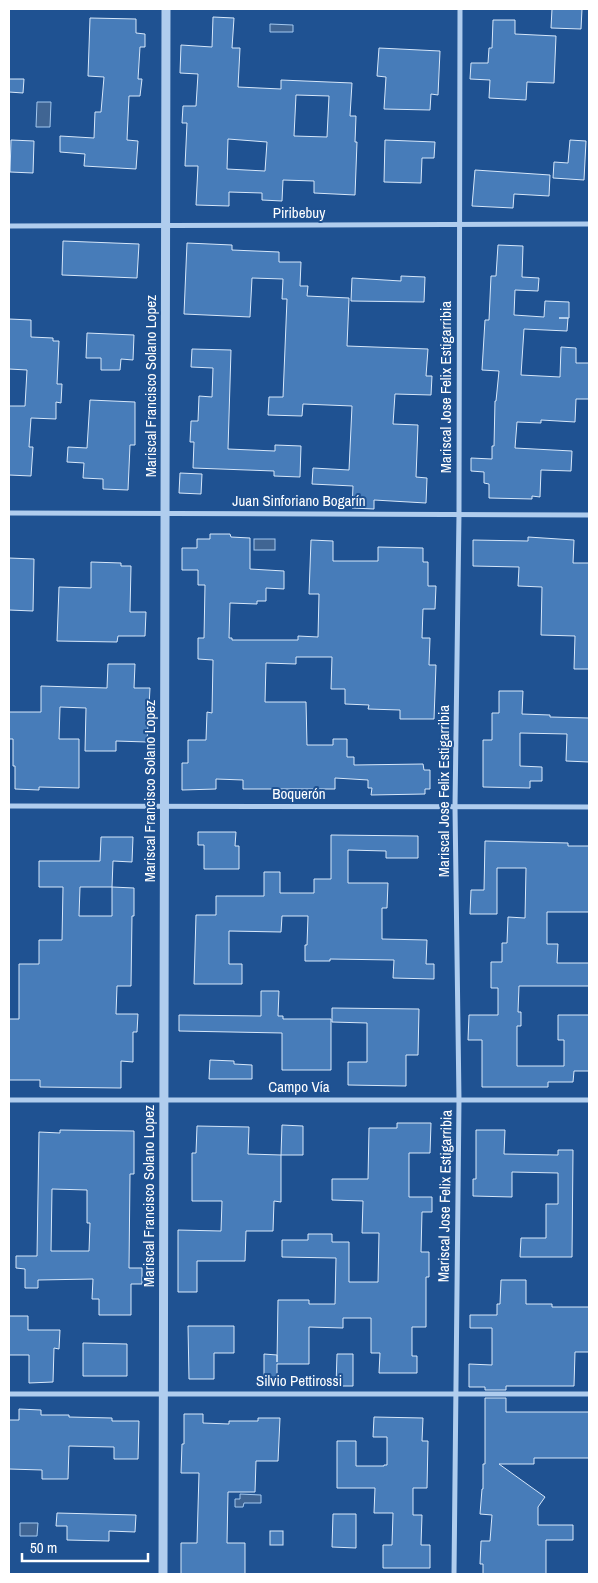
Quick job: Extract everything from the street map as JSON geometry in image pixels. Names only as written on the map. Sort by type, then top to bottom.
[{"type":"street","name":"Mariscal Francisco Solano Lopez","points":[[162,1574],[166,9]]},
{"type":"street","name":"Mariscal Jose Felix Estigarribia","points":[[454,1574],[459,1100],[455,807],[459,514],[458,225],[460,9]]},
{"type":"street","name":"Piribebuy","points":[[9,226],[589,224]]},
{"type":"street","name":"Juan Sinforiano Bogarín","points":[[9,513],[589,514]]},
{"type":"street","name":"Boquerón","points":[[9,806],[589,807]]},
{"type":"street","name":"Campo Vía","points":[[9,1100],[589,1100]]},
{"type":"street","name":"Silvio Pettirossi","points":[[9,1394],[589,1394]]},
{"type":"water","points":[[270,24],[293,25],[293,32],[270,32]]},
{"type":"water","points":[[37,102],[51,102],[50,127],[36,127]]},
{"type":"water","points":[[254,539],[275,539],[275,550],[254,550]]},
{"type":"water","points":[[240,1494],[261,1495],[261,1503],[244,1503],[243,1507],[235,1507],[235,1499],[240,1499]]},
{"type":"water","points":[[20,1523],[38,1523],[37,1536],[20,1536]]},
{"type":"building","points":[[552,9],[582,9],[581,29],[551,28]]},
{"type":"building","points":[[213,17],[234,18],[232,48],[240,48],[238,87],[281,89],[281,80],[352,83],[350,116],[356,116],[355,142],[357,142],[355,195],[314,193],[314,181],[283,180],[282,201],[262,200],[262,193],[229,192],[229,206],[196,205],[198,166],[185,166],[187,123],[182,123],[183,106],[196,106],[198,74],[180,73],[181,45],[212,47]],"holes":[[[296,95],[329,96],[327,137],[294,136]],[[228,139],[267,142],[265,171],[227,169]]]},
{"type":"building","points":[[90,18],[136,19],[136,33],[145,34],[145,47],[140,47],[138,79],[142,79],[140,96],[129,96],[127,140],[138,141],[136,169],[84,166],[85,154],[60,152],[60,136],[94,138],[95,112],[101,112],[104,77],[88,76]]},
{"type":"building","points":[[493,20],[515,20],[515,34],[556,36],[554,83],[527,82],[526,100],[489,98],[490,80],[470,79],[471,63],[488,63],[489,48],[492,48]]},
{"type":"building","points":[[379,48],[440,51],[438,95],[431,94],[430,110],[384,109],[386,77],[377,76]]},
{"type":"building","points":[[9,79],[24,79],[23,93],[9,92]]},
{"type":"building","points":[[11,140],[34,141],[33,173],[10,172]]},
{"type":"building","points":[[385,140],[435,142],[434,158],[422,158],[421,183],[384,182]]},
{"type":"building","points":[[570,140],[586,141],[584,180],[553,178],[554,162],[568,163]]},
{"type":"building","points":[[475,170],[550,175],[549,196],[514,194],[513,208],[472,206]]},
{"type":"building","points":[[63,241],[139,244],[137,278],[62,275]]},
{"type":"building","points":[[187,243],[232,245],[232,250],[279,252],[279,262],[301,262],[300,286],[308,286],[307,296],[349,298],[347,346],[428,349],[426,376],[432,376],[431,395],[395,394],[393,424],[418,425],[416,477],[427,478],[426,503],[374,500],[374,509],[352,508],[353,486],[312,484],[313,468],[349,470],[352,406],[303,404],[302,416],[268,415],[269,397],[283,397],[287,299],[282,299],[283,279],[252,278],[250,317],[184,314]]},
{"type":"building","points":[[498,245],[523,246],[522,277],[539,278],[538,291],[515,290],[514,315],[544,317],[545,301],[569,302],[567,331],[524,329],[521,375],[560,377],[561,347],[576,348],[576,363],[589,363],[589,399],[576,399],[575,422],[541,420],[541,423],[517,422],[515,448],[572,451],[571,471],[541,470],[540,497],[532,496],[532,499],[489,498],[489,484],[484,483],[484,472],[471,471],[471,458],[492,459],[492,446],[494,446],[495,401],[499,371],[482,370],[485,320],[489,320],[491,276],[496,276]]},
{"type":"building","points":[[401,276],[425,277],[424,302],[351,301],[352,278],[401,281]]},
{"type":"building","points":[[9,319],[31,320],[31,337],[53,338],[53,341],[59,341],[57,384],[62,384],[61,403],[56,402],[56,419],[31,418],[29,447],[33,447],[31,476],[9,475],[9,406],[25,406],[27,370],[9,369]]},
{"type":"building","points":[[87,333],[134,335],[133,360],[121,359],[120,370],[101,370],[101,358],[86,358]]},
{"type":"building","points":[[192,349],[231,350],[228,449],[275,451],[275,445],[301,446],[300,477],[274,476],[274,471],[193,468],[194,442],[190,442],[191,421],[198,421],[199,396],[212,397],[213,368],[191,367]]},
{"type":"building","points":[[90,400],[135,402],[135,445],[130,445],[128,490],[103,489],[103,479],[83,478],[84,463],[67,462],[68,447],[87,448]]},
{"type":"building","points":[[180,473],[202,474],[201,494],[179,493]]},
{"type":"building","points":[[210,534],[230,534],[231,537],[250,538],[250,569],[284,571],[284,589],[266,588],[266,601],[257,601],[257,604],[230,603],[229,638],[232,638],[232,640],[298,640],[298,636],[318,637],[319,594],[309,594],[311,540],[333,541],[333,561],[378,561],[378,547],[423,548],[423,562],[428,562],[428,586],[436,586],[435,609],[423,609],[422,638],[430,638],[429,665],[436,665],[434,719],[400,719],[400,710],[368,709],[369,705],[345,704],[345,689],[331,689],[332,657],[296,657],[296,664],[266,663],[265,702],[306,702],[307,745],[333,745],[333,739],[347,739],[347,757],[354,757],[354,765],[423,764],[424,770],[430,770],[430,789],[425,789],[425,794],[371,795],[372,788],[368,788],[368,780],[335,778],[335,789],[243,789],[243,780],[216,779],[216,789],[182,790],[182,763],[188,763],[188,740],[206,740],[207,712],[212,713],[213,660],[198,659],[198,638],[204,638],[205,585],[198,585],[198,570],[182,570],[182,548],[197,548],[197,539],[210,539]]},
{"type":"building","points":[[528,537],[574,540],[573,563],[589,563],[589,669],[574,669],[575,636],[541,635],[542,587],[518,586],[519,567],[473,566],[473,540],[528,541]]},
{"type":"building","points":[[9,558],[34,559],[33,611],[9,610]]},
{"type":"building","points":[[91,562],[121,563],[121,566],[131,566],[130,612],[146,612],[145,636],[118,636],[117,642],[57,641],[59,587],[91,588]]},
{"type":"building","points":[[108,664],[135,664],[134,688],[150,688],[147,742],[116,741],[116,751],[85,751],[86,708],[60,707],[59,739],[79,739],[79,788],[39,787],[39,790],[15,789],[13,739],[9,739],[9,712],[41,712],[41,686],[107,688]]},
{"type":"building","points":[[499,691],[523,691],[522,714],[589,718],[589,762],[566,761],[567,734],[520,733],[520,766],[542,767],[542,781],[530,781],[530,788],[483,787],[483,740],[492,740],[492,713],[499,713]]},
{"type":"building","points":[[198,832],[236,832],[235,846],[239,846],[239,869],[204,869],[204,845],[198,845]]},
{"type":"building","points":[[331,835],[418,836],[418,858],[386,858],[386,851],[348,850],[348,883],[388,883],[387,908],[382,908],[382,939],[427,940],[426,964],[434,964],[434,979],[393,978],[394,960],[330,959],[330,961],[305,961],[308,916],[282,916],[281,932],[229,931],[229,964],[242,964],[242,984],[194,984],[196,915],[216,915],[216,896],[264,896],[264,872],[280,872],[280,893],[314,893],[314,879],[331,879]]},
{"type":"building","points":[[101,837],[133,837],[132,862],[113,861],[112,887],[134,888],[131,986],[117,986],[116,1014],[138,1014],[137,1032],[133,1032],[133,1062],[121,1061],[121,1088],[40,1087],[40,1080],[9,1080],[9,1019],[19,1019],[19,964],[39,964],[39,940],[62,940],[63,887],[39,887],[39,861],[100,861]],"holes":[[[80,887],[112,887],[112,916],[79,916]]]},
{"type":"building","points":[[485,841],[568,843],[568,846],[589,846],[589,912],[547,912],[547,944],[558,944],[557,963],[589,963],[589,986],[519,986],[518,1012],[521,1012],[521,1026],[517,1026],[517,1066],[564,1066],[564,1040],[558,1040],[558,1015],[589,1015],[589,1071],[574,1071],[573,1082],[548,1082],[548,1087],[482,1087],[482,1040],[468,1040],[469,1015],[498,1015],[498,988],[491,988],[491,962],[502,962],[502,943],[507,943],[508,917],[525,918],[526,868],[497,868],[497,914],[470,914],[471,890],[484,890]]},
{"type":"building","points":[[261,991],[279,991],[278,1016],[283,1016],[283,1019],[331,1019],[331,1070],[282,1070],[282,1033],[179,1031],[179,1015],[261,1016]]},
{"type":"building","points":[[332,1008],[419,1009],[418,1055],[406,1055],[406,1086],[348,1085],[348,1062],[367,1062],[367,1023],[332,1022]]},
{"type":"building","points":[[210,1060],[234,1061],[234,1064],[252,1065],[252,1079],[209,1079]]},
{"type":"building","points":[[397,1123],[431,1123],[430,1153],[409,1153],[409,1197],[432,1197],[432,1212],[422,1212],[421,1252],[429,1252],[429,1277],[426,1277],[426,1327],[412,1327],[412,1356],[417,1356],[417,1373],[379,1373],[380,1353],[371,1353],[371,1318],[343,1318],[343,1328],[309,1327],[309,1364],[277,1364],[277,1383],[264,1382],[264,1354],[277,1355],[277,1362],[278,1300],[309,1300],[309,1304],[335,1304],[336,1258],[282,1257],[282,1240],[308,1240],[308,1234],[332,1234],[332,1242],[349,1242],[349,1282],[378,1282],[379,1233],[362,1233],[363,1201],[332,1200],[332,1179],[368,1179],[369,1128],[397,1128]]},
{"type":"building","points":[[282,1125],[303,1126],[303,1155],[281,1155]]},
{"type":"building","points":[[197,1126],[249,1127],[248,1154],[281,1155],[281,1202],[274,1201],[273,1231],[246,1231],[245,1261],[197,1261],[197,1292],[178,1292],[178,1230],[221,1231],[222,1201],[192,1201],[192,1153],[196,1153]]},
{"type":"building","points":[[60,1130],[134,1131],[134,1174],[130,1174],[129,1268],[142,1268],[142,1284],[131,1284],[131,1315],[99,1315],[99,1299],[92,1299],[93,1279],[38,1280],[38,1288],[25,1288],[25,1269],[16,1268],[16,1256],[37,1256],[39,1132],[60,1133]],"holes":[[[52,1189],[87,1190],[87,1223],[90,1223],[89,1251],[51,1251]]]},
{"type":"building","points":[[476,1130],[505,1130],[504,1154],[558,1155],[558,1150],[573,1150],[572,1257],[520,1257],[521,1238],[546,1238],[546,1204],[558,1204],[558,1173],[512,1172],[512,1197],[473,1196],[473,1179],[476,1179]]},
{"type":"building","points":[[501,1280],[526,1280],[526,1304],[552,1304],[552,1307],[589,1307],[589,1352],[575,1352],[574,1386],[506,1386],[506,1390],[485,1390],[485,1387],[469,1387],[469,1364],[492,1365],[492,1328],[470,1328],[470,1315],[497,1315],[497,1304],[500,1304]]},
{"type":"building","points":[[9,1316],[28,1316],[28,1330],[60,1330],[59,1349],[54,1348],[53,1382],[29,1383],[29,1355],[9,1355]]},
{"type":"building","points":[[188,1326],[234,1326],[234,1353],[214,1353],[214,1379],[189,1379]]},
{"type":"building","points":[[83,1343],[127,1344],[127,1376],[83,1376]]},
{"type":"building","points":[[337,1354],[353,1354],[353,1386],[336,1386]]},
{"type":"building","points":[[485,1398],[506,1398],[506,1412],[589,1412],[589,1458],[534,1458],[534,1464],[499,1464],[545,1497],[538,1507],[538,1525],[573,1525],[573,1540],[546,1540],[546,1574],[483,1574],[483,1564],[480,1564],[481,1541],[490,1541],[492,1515],[480,1514],[483,1464],[485,1464]]},
{"type":"building","points":[[19,1409],[41,1410],[41,1415],[69,1415],[69,1417],[112,1418],[112,1421],[139,1421],[138,1459],[114,1459],[114,1447],[69,1446],[68,1479],[42,1479],[42,1470],[9,1469],[9,1420],[19,1420]]},
{"type":"building","points":[[184,1414],[203,1414],[203,1423],[229,1424],[229,1421],[258,1421],[258,1418],[280,1418],[278,1461],[256,1461],[255,1492],[228,1492],[227,1543],[245,1543],[245,1574],[181,1574],[181,1543],[197,1543],[199,1473],[181,1473],[182,1444],[184,1444]]},
{"type":"building","points":[[374,1417],[423,1418],[422,1441],[428,1441],[427,1488],[413,1488],[413,1515],[422,1515],[421,1545],[430,1545],[430,1568],[383,1568],[383,1545],[392,1545],[393,1513],[374,1513],[375,1488],[337,1488],[337,1441],[356,1441],[356,1466],[387,1465],[387,1437],[373,1437]]},
{"type":"building","points":[[57,1513],[136,1515],[135,1532],[109,1531],[109,1541],[67,1540],[67,1526],[56,1526]]},
{"type":"building","points":[[333,1514],[356,1514],[356,1548],[332,1547]]},
{"type":"building","points":[[270,1531],[283,1531],[283,1545],[270,1545]]}]
